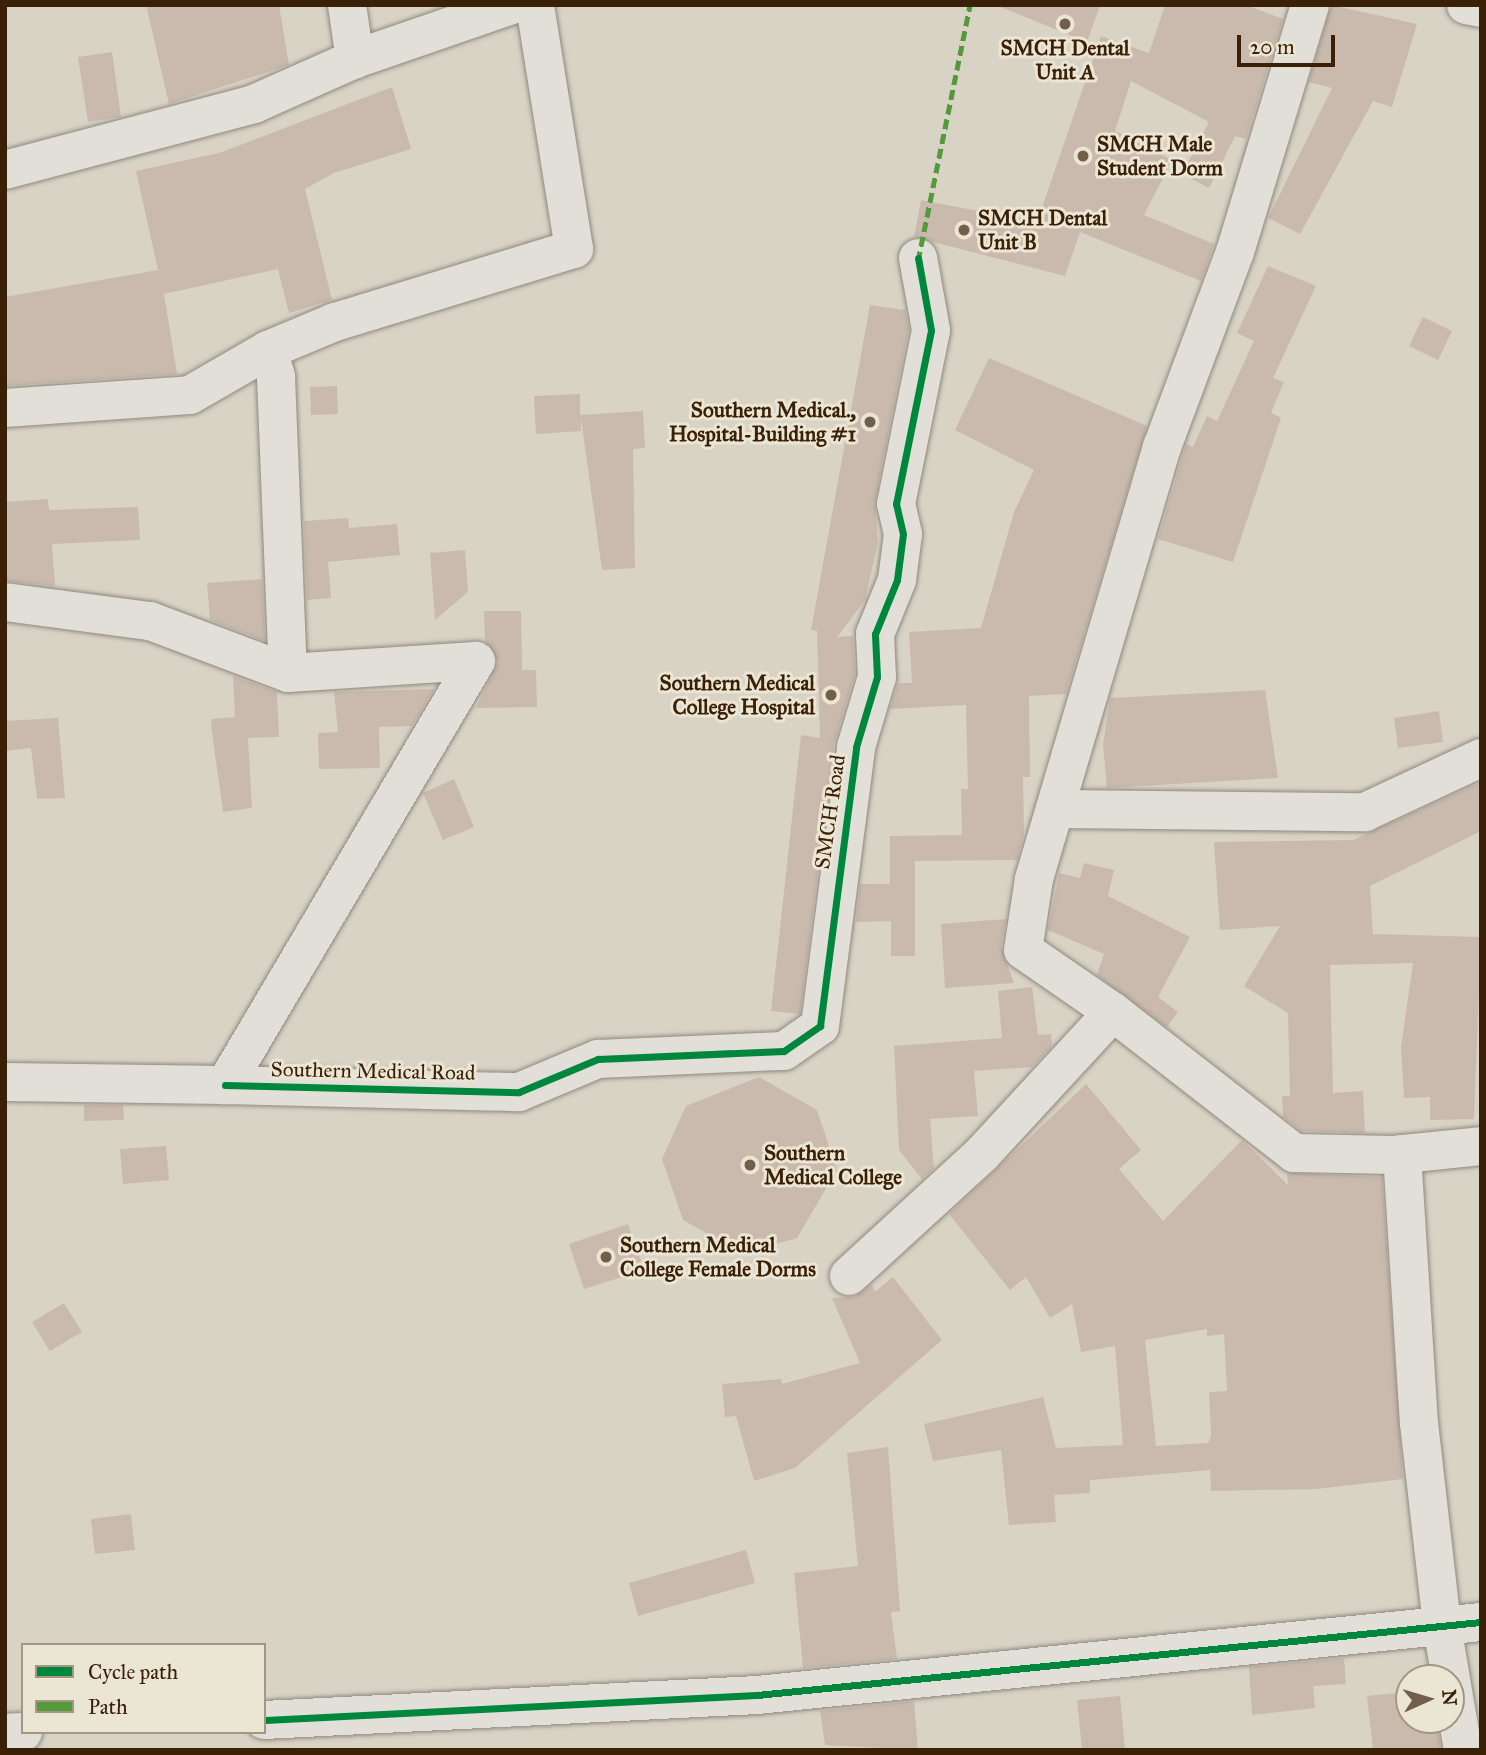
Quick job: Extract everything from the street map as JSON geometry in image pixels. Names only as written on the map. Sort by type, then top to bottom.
[{"type":"street","points":[[347,5],[355,59]]},
{"type":"street","points":[[5,170],[254,104],[355,59],[512,5]]},
{"type":"street","points":[[5,408],[190,396],[268,350],[335,322],[574,249],[535,5]]},
{"type":"street","points":[[1310,5],[1235,252],[1162,447],[1055,809],[1023,950],[1113,1012],[1294,1153],[1402,1154],[1481,1146]]},
{"type":"street","points":[[1466,5],[1481,9]]},
{"type":"street","name":"SMCH Road","points":[[519,1092],[598,1059],[784,1051],[820,1026],[856,747],[877,677],[875,634],[897,580],[903,534],[896,504],[931,330],[918,258]]},
{"type":"street","points":[[268,350],[276,377],[288,673]]},
{"type":"street","points":[[5,602],[150,621],[288,673],[475,661],[225,1085]]},
{"type":"street","points":[[1055,809],[1365,812],[1481,758]]},
{"type":"street","points":[[849,1276],[982,1154],[1113,1012]]},
{"type":"street","name":"Southern Medical Road","points":[[5,1082],[519,1092]]},
{"type":"street","points":[[1402,1154],[1419,1423],[1442,1626],[1463,1750]]},
{"type":"street","points":[[266,1720],[757,1695],[1481,1622]]},
{"type":"building","points":[[146,5],[279,5],[289,65],[169,104]]},
{"type":"building","name":"SMCH Dental Unit A","points":[[996,5],[1100,5],[1087,42]]},
{"type":"building","points":[[1165,5],[1246,5],[1283,19],[1246,139],[1235,136],[1209,188],[1182,174],[1209,122],[1131,81],[1115,131],[1172,160],[1144,215],[1214,244],[1201,281],[1080,232],[1065,276],[914,237],[921,200],[1037,222],[1101,36],[1149,53]]},
{"type":"building","points":[[1331,5],[1417,24],[1392,107],[1373,101],[1300,234],[1268,218],[1332,88],[1309,82]]},
{"type":"building","points":[[112,52],[121,117],[88,122],[78,57]]},
{"type":"building","points":[[392,87],[411,149],[334,173],[305,189],[332,300],[289,313],[278,269],[164,294],[177,374],[5,386],[5,297],[158,270],[136,171],[219,153]]},
{"type":"building","points":[[1268,266],[1316,286],[1273,378],[1284,382],[1271,413],[1281,418],[1233,562],[1158,539],[1186,444],[1193,447],[1207,416],[1217,421],[1254,341],[1237,333]]},
{"type":"building","points":[[870,305],[905,310],[909,329],[875,500],[878,542],[865,600],[837,637],[853,636],[855,674],[834,744],[800,1014],[771,1011],[801,735],[820,738],[817,631],[811,630]]},
{"type":"building","points":[[1423,317],[1452,331],[1438,360],[1409,346]]},
{"type":"building","points":[[989,358],[1147,426],[1066,694],[1029,696],[1030,777],[1023,777],[1024,834],[1017,860],[915,861],[915,956],[891,956],[891,921],[856,922],[860,884],[890,884],[890,836],[962,835],[961,789],[968,789],[966,705],[890,709],[898,683],[912,683],[909,632],[981,628],[1014,512],[1034,470],[955,430]]},
{"type":"building","points":[[337,386],[338,414],[311,415],[310,387]]},
{"type":"building","points":[[580,394],[580,415],[643,411],[645,448],[633,449],[635,568],[602,570],[581,418],[581,431],[536,434],[534,396]]},
{"type":"building","points":[[48,499],[49,510],[138,507],[140,540],[52,544],[55,586],[5,581],[5,502]]},
{"type":"building","points":[[348,518],[349,528],[397,524],[400,555],[328,562],[331,598],[307,600],[304,521]]},
{"type":"building","points":[[465,550],[468,592],[435,620],[430,553]]},
{"type":"building","points":[[262,579],[265,641],[210,620],[207,583]]},
{"type":"building","points":[[484,611],[521,611],[522,670],[536,670],[537,707],[476,708],[498,662],[485,641]]},
{"type":"building","points":[[233,676],[277,692],[279,737],[248,738],[252,808],[223,812],[211,725],[212,719],[235,717]]},
{"type":"building","points":[[434,689],[412,726],[379,727],[380,768],[319,769],[318,733],[338,732],[334,692]]},
{"type":"building","points":[[1265,690],[1278,778],[1107,788],[1103,745],[1110,698]]},
{"type":"building","points":[[1439,711],[1443,742],[1398,748],[1394,718]]},
{"type":"building","points":[[58,718],[65,798],[37,799],[31,748],[5,751],[5,721]]},
{"type":"building","points":[[454,779],[474,827],[443,840],[423,793]]},
{"type":"building","points":[[1481,782],[1481,831],[1370,886],[1373,934],[1481,937],[1474,1119],[1430,1120],[1430,1097],[1404,1098],[1401,1047],[1413,963],[1330,965],[1333,1093],[1363,1091],[1365,1133],[1302,1131],[1283,1117],[1282,1096],[1290,1096],[1288,1013],[1244,986],[1280,926],[1220,930],[1214,842],[1353,840]]},
{"type":"building","points":[[1084,863],[1114,870],[1108,896],[1190,937],[1158,997],[1178,1012],[1167,1027],[1097,975],[1104,954],[1048,930],[1059,873],[1080,878]]},
{"type":"building","points":[[1006,919],[1001,947],[1014,983],[945,988],[941,924]]},
{"type":"building","points":[[1032,987],[1038,1035],[1051,1034],[1052,1046],[1032,1067],[974,1071],[978,1116],[930,1119],[934,1168],[922,1179],[899,1150],[894,1046],[1002,1038],[998,991]]},
{"type":"building","name":"Southern Medical College","points":[[759,1077],[817,1110],[837,1170],[797,1238],[742,1253],[683,1220],[662,1159],[686,1106]]},
{"type":"building","points":[[1086,1084],[1141,1150],[1119,1169],[1163,1221],[1242,1140],[1288,1185],[1287,1173],[1382,1177],[1403,1479],[1317,1489],[1211,1491],[1210,1470],[1090,1480],[1090,1493],[1054,1495],[1056,1522],[1009,1525],[1001,1450],[933,1461],[924,1424],[1043,1397],[1056,1448],[1123,1445],[1115,1346],[1081,1352],[1072,1304],[1050,1318],[1026,1277],[1010,1290],[949,1214]],"holes":[[[1207,1329],[1207,1336],[1224,1334],[1227,1391],[1209,1392],[1211,1436],[1208,1443],[1156,1446],[1145,1340]]]},
{"type":"building","points":[[84,1105],[123,1105],[124,1120],[84,1121]]},
{"type":"building","points":[[166,1146],[169,1180],[123,1184],[120,1149]]},
{"type":"building","name":"Southern Medical College Female Dorms","points":[[628,1224],[644,1270],[584,1289],[569,1244]]},
{"type":"building","points":[[893,1277],[942,1340],[795,1468],[754,1481],[736,1416],[725,1417],[722,1384],[781,1379],[782,1384],[860,1363],[832,1298],[854,1297],[872,1285],[875,1292]]},
{"type":"building","points":[[64,1303],[82,1332],[50,1351],[32,1322]]},
{"type":"building","points":[[888,1447],[900,1611],[891,1612],[897,1659],[803,1668],[794,1573],[858,1566],[847,1453]]},
{"type":"building","points":[[131,1514],[135,1550],[95,1554],[91,1519]]},
{"type":"building","points":[[746,1550],[755,1583],[638,1616],[629,1583]]},
{"type":"building","points":[[1344,1658],[1346,1684],[1313,1686],[1315,1708],[1252,1715],[1249,1667]]},
{"type":"building","points":[[1395,1693],[1395,1734],[1438,1734],[1441,1750],[1373,1750],[1367,1696]]},
{"type":"building","points":[[1120,1696],[1125,1750],[1082,1750],[1077,1700]]},
{"type":"building","points":[[914,1701],[918,1750],[825,1745],[820,1711]]},
{"type":"marked path","points":[[918,261],[970,5]]},
{"type":"cycle path","points":[[225,1085],[519,1092],[598,1059],[784,1051],[820,1026],[856,747],[877,677],[875,634],[897,580],[903,534],[896,504],[931,330],[918,258]]},
{"type":"cycle path","points":[[266,1720],[757,1695],[1481,1622]]},
{"type":"place","name":"SMCH Dental Unit A","points":[[1065,24]]},
{"type":"place","name":"SMCH Male Student Dorm","points":[[1083,156]]},
{"type":"place","name":"SMCH Dental Unit B","points":[[964,230]]},
{"type":"place","name":"Southern Medical., Hospital-Building #1","points":[[870,422]]},
{"type":"place","name":"Southern Medical College Hospital","points":[[831,695]]},
{"type":"place","name":"Southern Medical College","points":[[750,1165]]},
{"type":"place","name":"Southern Medical College Female Dorms","points":[[606,1257]]}]
